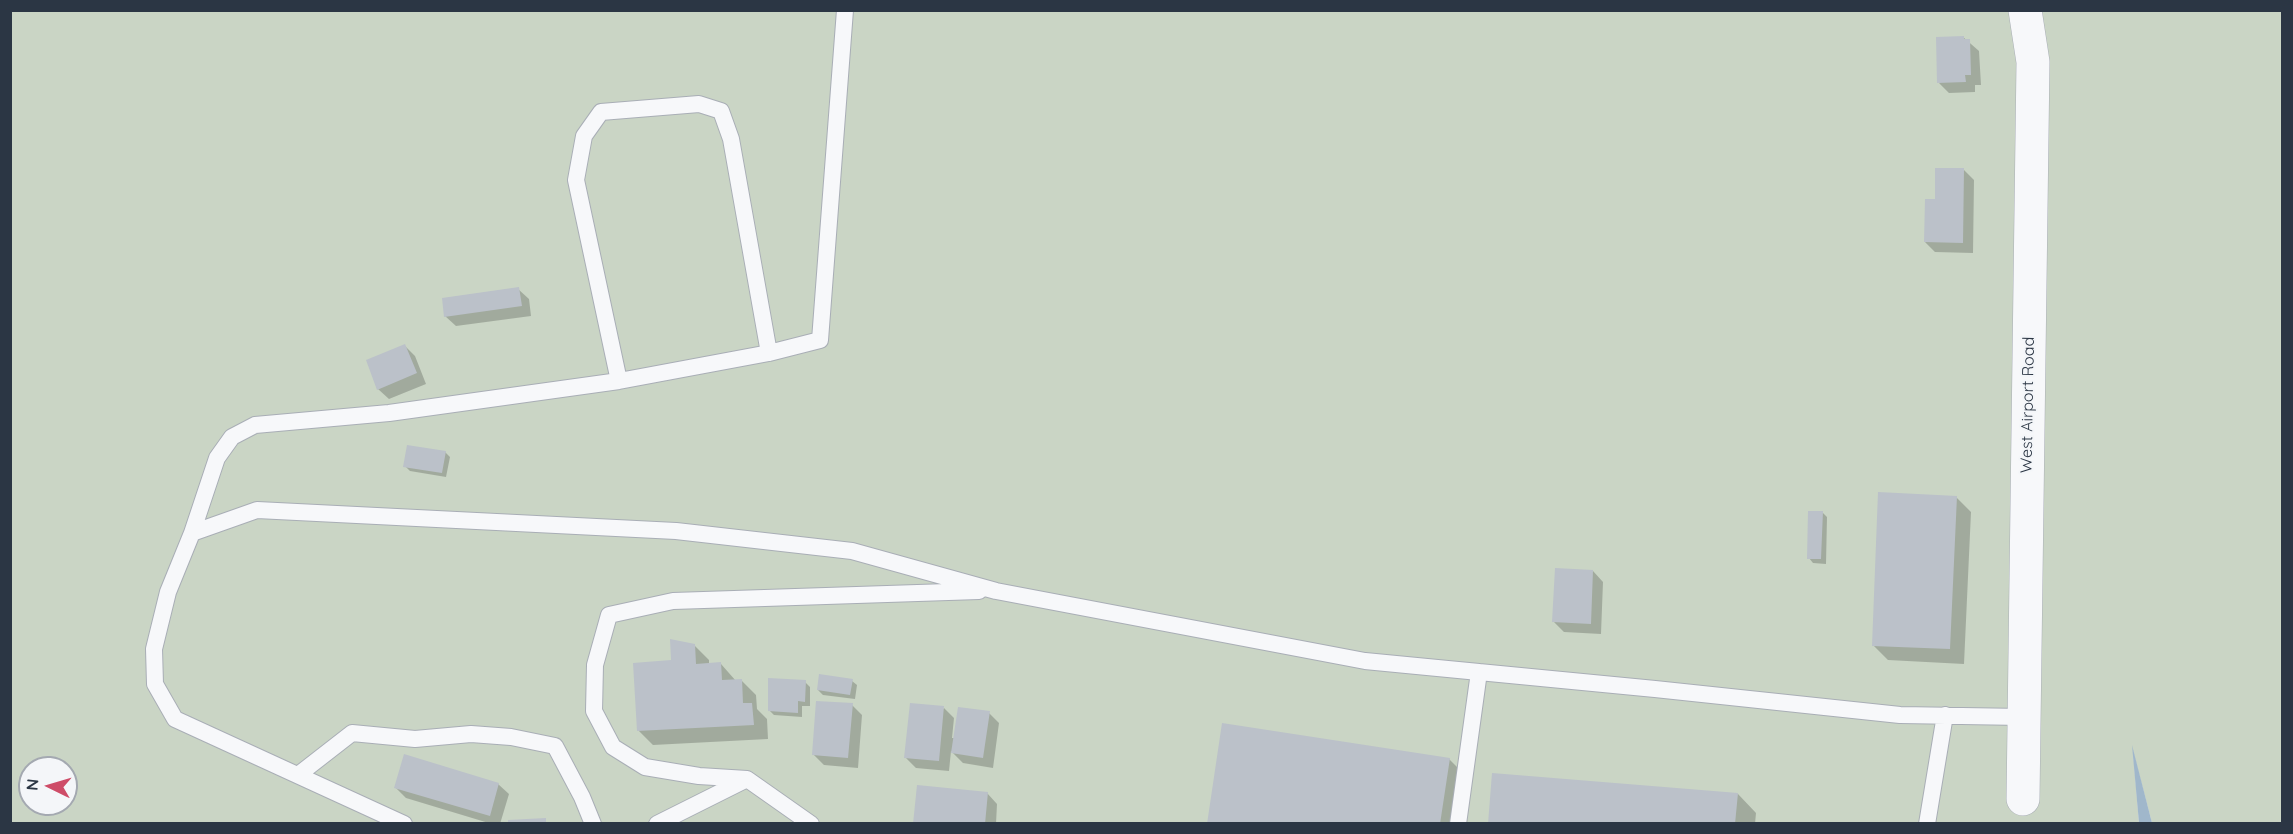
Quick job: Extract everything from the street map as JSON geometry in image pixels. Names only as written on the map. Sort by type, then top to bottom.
[{"type":"street","name":"West Airport Road","points":[[2023,799],[2033,62],[2025,10]]},
{"type":"lane","points":[[404,824],[175,719],[155,684],[154,649],[165,603],[192,534],[217,458],[232,437],[255,425],[389,413],[619,381],[769,353],[820,340],[844,13]]},
{"type":"lane","points":[[619,381],[576,180],[584,136],[601,112],[699,104],[721,111],[731,139],[769,353]]},
{"type":"lane","points":[[192,534],[257,510],[676,531],[852,551],[996,591],[1365,661],[1900,715],[2023,717]]},
{"type":"lane","points":[[811,824],[747,779],[699,776],[645,767],[614,747],[594,711],[595,664],[609,615],[673,601],[996,591]]},
{"type":"lane","points":[[1458,824],[1479,672]]},
{"type":"lane","points":[[1927,824],[1945,715]]},
{"type":"lane","points":[[298,775],[352,733],[415,739],[471,734],[511,737],[555,746],[582,797],[593,824]]},
{"type":"lane","points":[[657,824],[747,779]]},
{"type":"green space","points":[[10,11],[2282,11],[2282,823],[2152,823],[2133,751],[2139,823],[11,823]]},
{"type":"water","points":[[2132,745],[2152,823],[2139,823]]},
{"type":"building","points":[[1964,36],[1964,39],[1970,39],[1971,75],[1965,75],[1966,82],[1937,83],[1936,37]]},
{"type":"building","points":[[1935,168],[1964,168],[1963,243],[1924,242],[1925,199],[1935,199]]},
{"type":"building","points":[[519,287],[522,306],[444,317],[442,298]]},
{"type":"building","points":[[405,344],[417,373],[377,390],[366,360]]},
{"type":"building","points":[[407,445],[446,451],[442,473],[403,467]]},
{"type":"building","points":[[1878,492],[1957,496],[1950,649],[1872,646]]},
{"type":"building","points":[[1808,511],[1823,511],[1821,559],[1807,559]]},
{"type":"building","points":[[1555,568],[1593,570],[1591,624],[1552,622]]},
{"type":"building","points":[[670,639],[695,644],[696,664],[721,662],[722,680],[742,679],[743,703],[752,703],[754,725],[637,731],[633,663],[671,660]]},
{"type":"building","points":[[819,674],[853,679],[850,695],[817,690]]},
{"type":"building","points":[[768,678],[806,680],[805,702],[798,701],[798,713],[768,711]]},
{"type":"building","points":[[816,701],[853,703],[848,758],[812,755]]},
{"type":"building","points":[[910,703],[944,706],[939,761],[904,758]]},
{"type":"building","points":[[958,707],[990,711],[983,758],[951,753]]},
{"type":"building","points":[[1222,723],[1450,758],[1440,824],[1207,824]]},
{"type":"building","points":[[404,754],[499,783],[490,816],[394,788]]},
{"type":"building","points":[[1492,773],[1738,793],[1735,824],[1488,824]]},
{"type":"building","points":[[917,785],[988,792],[985,824],[913,824]]},
{"type":"building","points":[[546,818],[546,824],[508,824],[508,820]]}]
